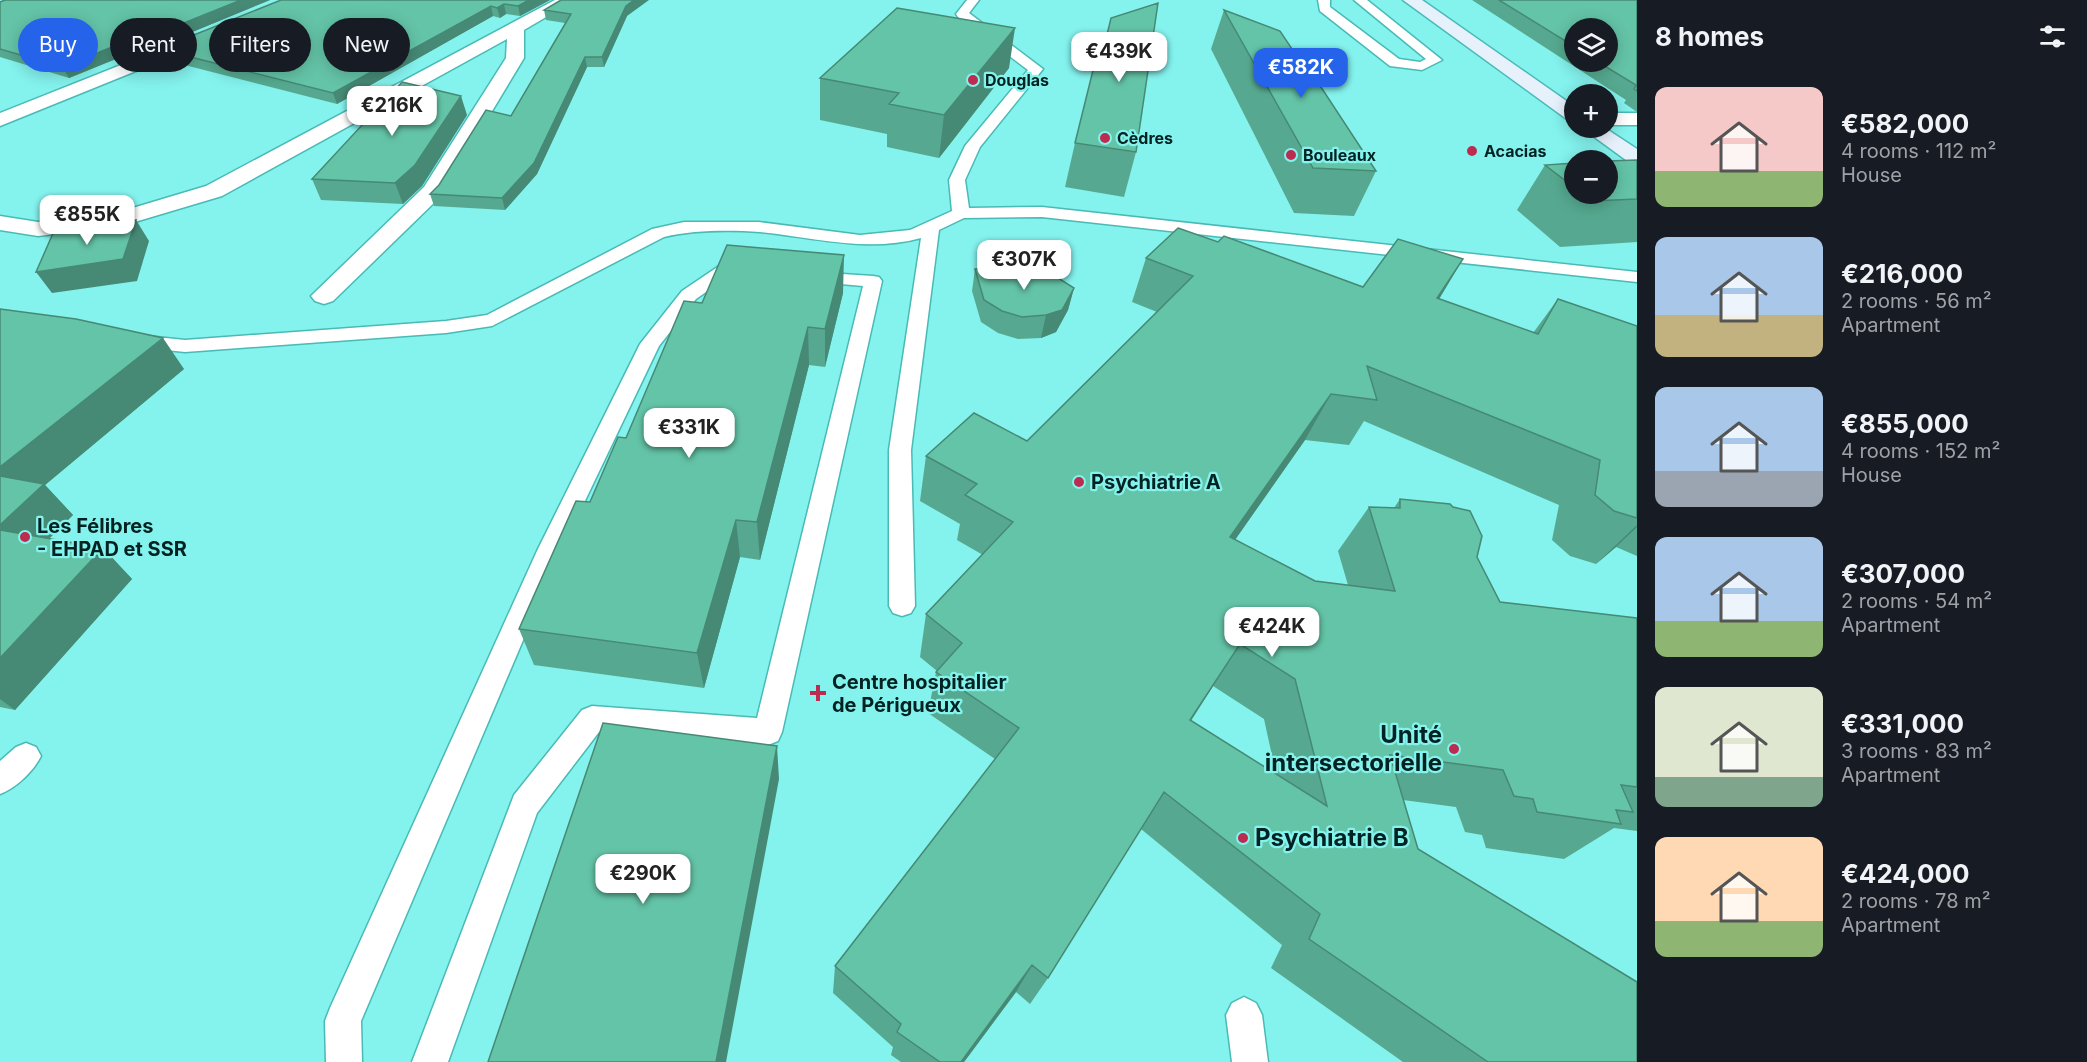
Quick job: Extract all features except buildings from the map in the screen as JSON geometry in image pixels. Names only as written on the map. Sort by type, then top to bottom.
[{"type":"main road","points":[[1411,0],[1564,108]]},
{"type":"main road","points":[[1607,138],[1637,159]]},
{"type":"street","points":[[0,223],[39,229],[118,220],[213,191],[567,0]]},
{"type":"street","points":[[324,296],[434,191],[514,58],[516,27]]},
{"type":"street","points":[[0,120],[209,35]]},
{"type":"street","points":[[1618,119],[1637,119]]},
{"type":"lane","points":[[961,213],[957,180],[973,146],[1036,69],[962,14],[973,0]]},
{"type":"lane","points":[[1324,0],[1324,8],[1395,63],[1422,66],[1435,60],[1360,0]]},
{"type":"lane","points":[[118,339],[185,346],[446,327],[492,320],[649,237],[684,227],[759,227],[860,240],[915,235],[961,213],[1042,212],[1637,277]]},
{"type":"lane","points":[[902,606],[900,450],[915,322],[932,227]]},
{"type":"lane","points":[[344,1062],[344,1021],[549,551],[650,344],[689,295],[725,270],[873,281],[768,732],[592,719],[525,805],[430,1062]]},
{"type":"lane","points":[[0,780],[26,756]]},
{"type":"lane","points":[[1244,1015],[1250,1062]]},
{"type":"place","name":"Douglas","points":[[973,80]]},
{"type":"place","name":"Cèdres","points":[[1105,138]]},
{"type":"place","name":"Acacias","points":[[1472,151]]},
{"type":"place","name":"Bouleaux","points":[[1291,155]]},
{"type":"place","name":"Psychiatrie A","points":[[1079,482]]},
{"type":"place","name":"Les Félibres - EHPAD et SSR","points":[[25,537]]},
{"type":"place","name":"Centre hospitalier de Périgueux","points":[[818,693]]},
{"type":"place","name":"Unité intersectorielle","points":[[1454,749]]},
{"type":"place","name":"Psychiatrie B","points":[[1243,838]]}]
